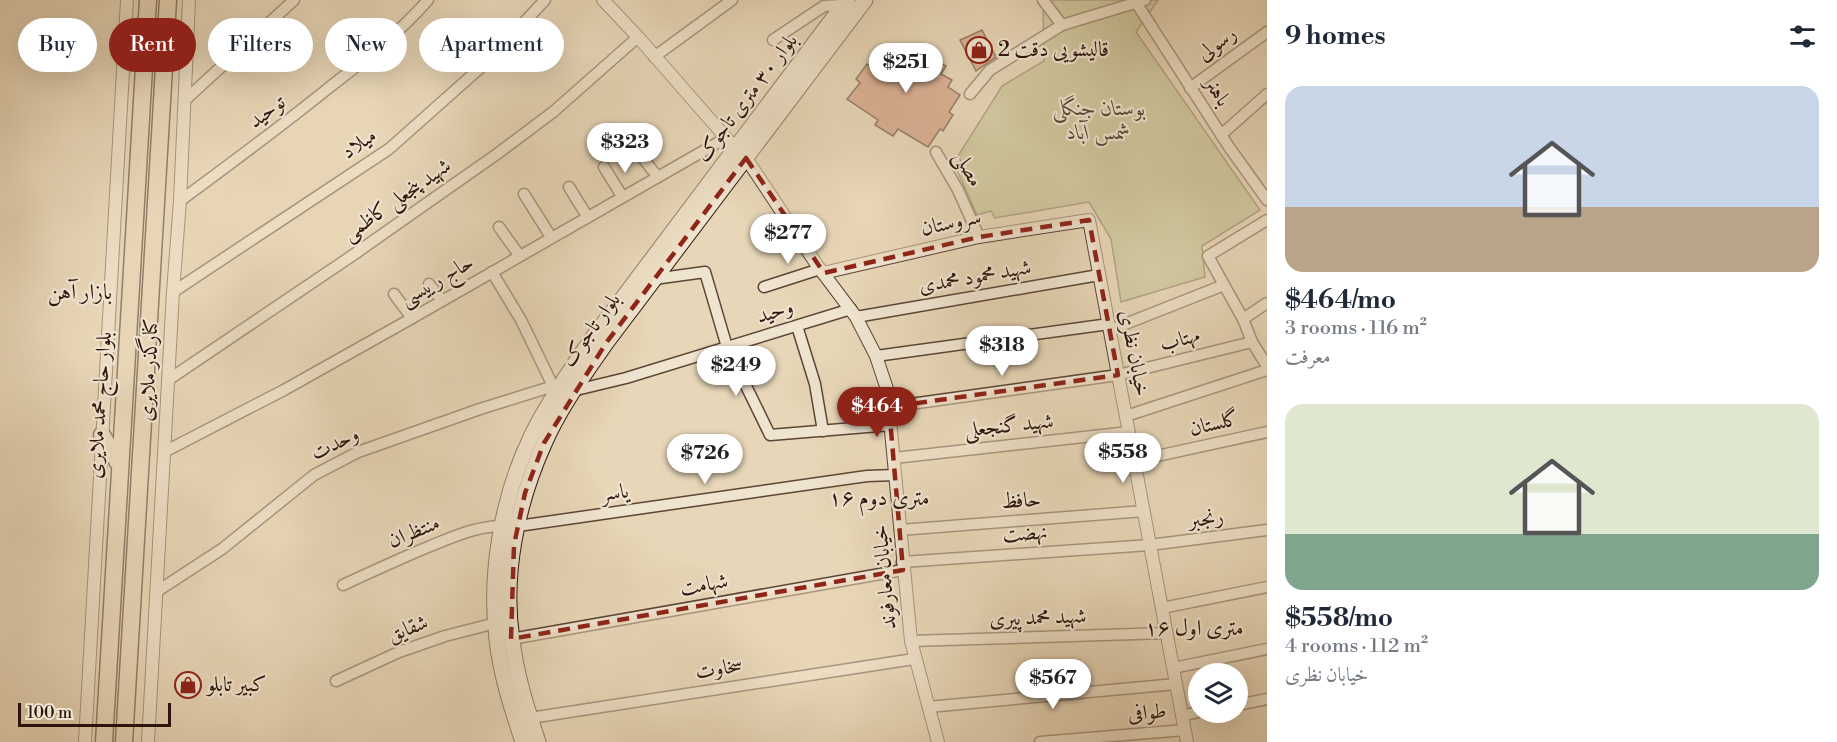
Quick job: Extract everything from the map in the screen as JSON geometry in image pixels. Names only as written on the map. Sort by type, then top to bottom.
[{"type":"highway","name":"بلوار حاج محمد ملایری","points":[[147,18],[148,0]]},
{"type":"highway","name":"بلوار حاج محمد ملایری","points":[[124,742],[168,0]]},
{"type":"highway","name":"بلوار حاج محمد ملایری","points":[[104,742],[143,72]]},
{"type":"highway","points":[[102,435],[119,464]]},
{"type":"main road","name":"بلوار تاجوک","points":[[562,387],[654,279],[736,148],[865,0]]},
{"type":"main road","name":"بلوار ۳۰ متری تاجوک","points":[[523,742],[506,684],[497,640],[495,591],[500,543],[511,526],[512,489],[531,437],[595,335],[845,2]]},
{"type":"main road","points":[[511,526],[514,545],[509,592],[511,639],[519,681],[538,742]]},
{"type":"street","name":"کنارگذر ملایری","points":[[126,18],[127,0]]},
{"type":"street","name":"کنارگذر ملایری","points":[[148,742],[180,201],[189,0]]},
{"type":"street","points":[[184,101],[294,0]]},
{"type":"street","name":"توحید","points":[[180,201],[347,74],[409,21],[428,0]]},
{"type":"street","name":"میلاد","points":[[173,292],[389,149],[488,61],[545,0]]},
{"type":"street","points":[[654,57],[732,0]]},
{"type":"street","points":[[1043,0],[1062,25]]},
{"type":"street","name":"خیابان معارفوند","points":[[609,2],[654,57],[736,148],[853,313],[876,356],[887,389],[911,641],[938,742]]},
{"type":"street","points":[[773,40],[824,6],[845,2]]},
{"type":"street","points":[[970,94],[990,70],[1062,25],[1141,2]]},
{"type":"street","name":"باهنر","points":[[1141,2],[1191,88],[1267,200]]},
{"type":"street","name":"رسولی","points":[[1191,88],[1267,33]]},
{"type":"street","name":"شهید پنجعلی کاظمی","points":[[168,380],[497,154],[553,112],[638,37]]},
{"type":"street","name":"کنارگذر ملایری","points":[[85,742],[122,72]]},
{"type":"street","points":[[1221,135],[1267,94]]},
{"type":"street","points":[[634,147],[657,176]]},
{"type":"street","name":"حاج رییسی","points":[[164,452],[284,390],[657,176],[736,148]]},
{"type":"street","name":"مصلی","points":[[936,152],[958,190],[979,237]]},
{"type":"street","points":[[604,167],[622,196]]},
{"type":"street","points":[[569,188],[586,216]]},
{"type":"street","points":[[524,194],[551,237]]},
{"type":"street","name":"سروستان","points":[[822,271],[979,237],[1089,220]]},
{"type":"street","name":"خیابان نظری","points":[[1089,220],[1186,736]]},
{"type":"street","points":[[1126,416],[1267,368],[1208,256],[1267,220]]},
{"type":"street","points":[[499,227],[519,255]]},
{"type":"street","points":[[764,287],[822,271]]},
{"type":"street","points":[[492,272],[562,387]]},
{"type":"street","points":[[654,279],[705,272],[727,347],[771,435],[891,425]]},
{"type":"street","name":"شهید محمود محمدی","points":[[853,313],[1100,275]]},
{"type":"street","points":[[429,284],[442,300]]},
{"type":"street","points":[[876,356],[1109,327],[1224,285]]},
{"type":"street","points":[[394,294],[412,318]]},
{"type":"street","points":[[1242,319],[1267,303]]},
{"type":"street","name":"وحید","points":[[562,387],[626,378],[797,326],[853,313]]},
{"type":"street","points":[[797,326],[815,384],[823,431]]},
{"type":"street","name":"مهتاب","points":[[889,407],[1118,375],[1252,342]]},
{"type":"street","name":"وحدت","points":[[156,592],[222,549],[314,476],[358,452],[480,409],[562,387]]},
{"type":"street","name":"شهید گنجعلی","points":[[894,458],[1129,432]]},
{"type":"street","name":"گلستان","points":[[1134,461],[1267,432]]},
{"type":"street","name":"یاسر","points":[[511,526],[867,476],[895,475]]},
{"type":"street","name":"حافظ","points":[[900,530],[1144,512]]},
{"type":"street","name":"منتظران","points":[[343,585],[391,562],[462,533],[488,526],[511,526]]},
{"type":"street","name":"رنجبر","points":[[1150,545],[1267,530]]},
{"type":"street","name":"نهضت","points":[[903,566],[1150,545]]},
{"type":"street","name":"شهامت","points":[[511,639],[903,566]]},
{"type":"street","points":[[1162,608],[1267,587]]},
{"type":"street","name":"شقایق","points":[[336,681],[408,649],[445,636],[496,623]]},
{"type":"street","name":"شهید محمد پیری","points":[[911,641],[1167,633]]},
{"type":"street","points":[[1173,668],[1267,650]]},
{"type":"street","name":"سخاوت","points":[[530,717],[914,659]]},
{"type":"street","points":[[928,708],[1176,684]]},
{"type":"street","points":[[1248,703],[1267,699]]},
{"type":"street","points":[[1182,716],[1188,714]]},
{"type":"street","name":"طوافی","points":[[1040,742],[1186,736]]},
{"type":"highlighted area","points":[[746,158],[824,273],[979,237],[1089,220],[1118,375],[889,407],[903,570],[511,639],[514,545],[525,493],[544,443],[606,343]]},
{"type":"green space","name":"بوستان جنگلی شمس آباد","points":[[1043,0],[1158,0],[1136,32],[1260,210],[1202,246],[1205,277],[1121,302],[1111,239],[1089,202],[995,218],[991,211],[977,215],[957,170],[963,165],[958,156],[1002,86],[1044,61]]},
{"type":"building","name":"قالیشویی دقت 2","points":[[982,30],[996,57],[976,71],[960,40]]},
{"type":"building","points":[[913,47],[946,66],[941,74],[952,80],[948,87],[960,95],[949,112],[953,115],[943,131],[940,129],[928,147],[898,129],[893,136],[875,125],[878,120],[847,99],[860,83],[856,79],[867,64],[871,67],[884,50],[894,55],[900,48],[909,53]]},
{"type":"place","name":"قالیشویی دقت 2","points":[[979,50]]},
{"type":"place","name":"کبیر تابلو","points":[[188,685]]},
{"type":"district","name":"بازار آهن","points":[[80,292]]},
{"type":"district","name":"۱۶ متری دوم","points":[[879,498]]},
{"type":"district","name":"۱۶ متری اول","points":[[1194,628]]}]
